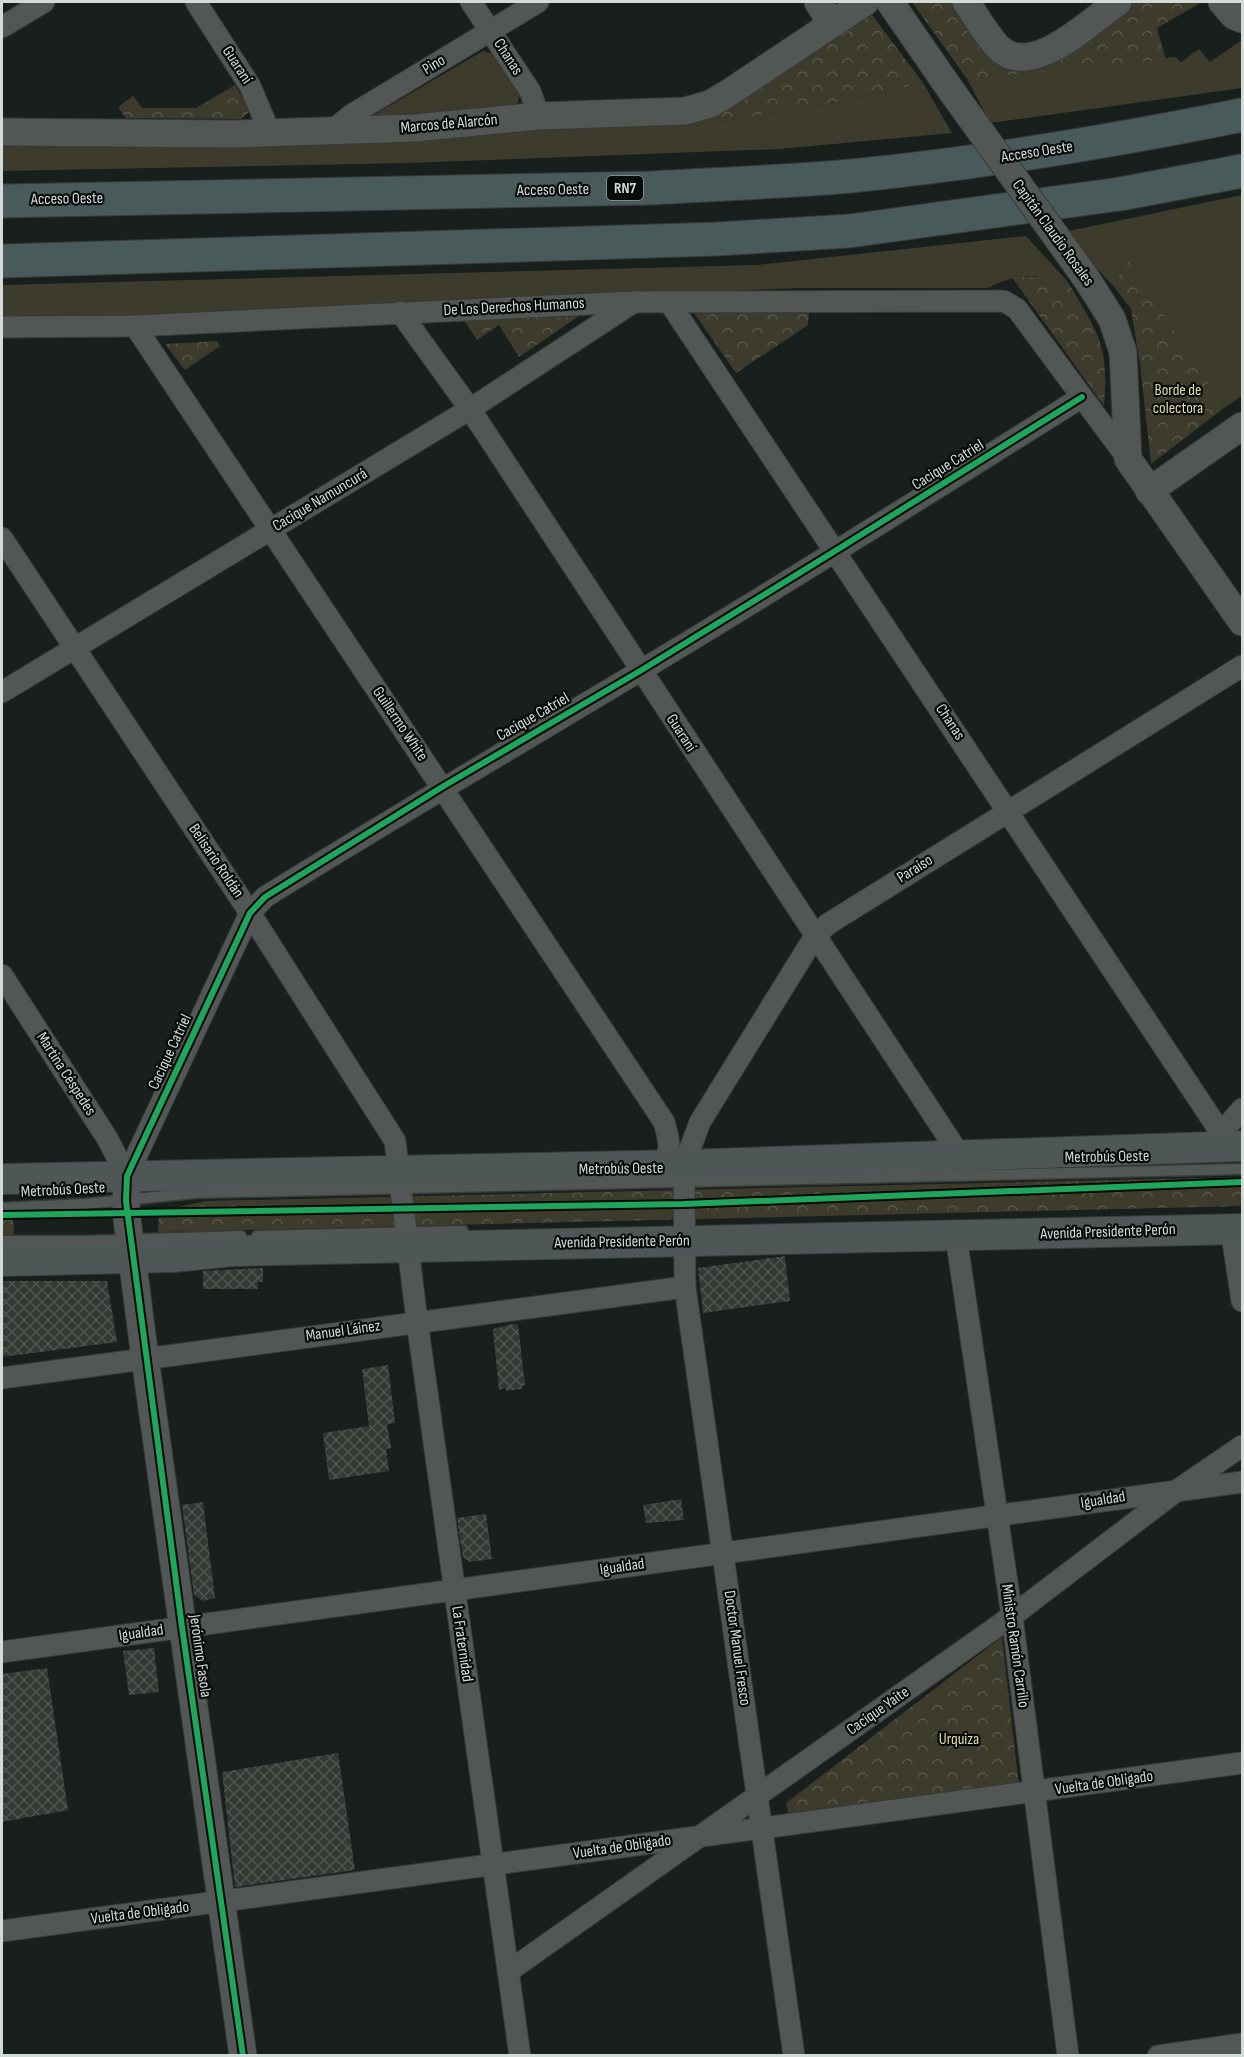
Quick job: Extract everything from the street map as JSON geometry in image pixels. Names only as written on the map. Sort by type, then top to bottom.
[{"type":"highway","name":"Acceso Oeste","points":[[2,201],[639,188],[849,176],[1037,153],[1242,115]]},
{"type":"highway","points":[[2,261],[717,239],[849,231],[1120,194],[1242,171]]},
{"type":"main road","points":[[2,1179],[126,1189],[677,1171],[959,1154],[1228,1142]]},
{"type":"main road","name":"Avenida Presidente Perón","points":[[2,1261],[131,1249],[233,1251],[407,1239],[684,1235],[956,1236],[1239,1226]]},
{"type":"street","points":[[2,27],[44,2]]},
{"type":"street","name":"Guaraní","points":[[196,2],[250,86],[270,133]]},
{"type":"street","name":"Chanas","points":[[471,2],[530,91],[539,116]]},
{"type":"street","name":"Pino","points":[[332,131],[351,116],[538,2]]},
{"type":"street","points":[[818,2],[832,24]]},
{"type":"street","name":"Marcos de Alarcón","points":[[3,130],[270,133],[415,128],[539,116],[697,109],[727,94],[865,2]]},
{"type":"street","name":"Capitán Claudio Rosales","points":[[890,2],[1086,278],[1112,319],[1123,352],[1128,459]]},
{"type":"street","points":[[966,2],[998,48],[1010,56],[1021,59],[1044,54],[1118,2]]},
{"type":"street","points":[[1222,2],[1234,16],[1242,19]]},
{"type":"street","name":"De Los Derechos Humanos","points":[[2,327],[135,326],[634,302],[993,300],[1012,304],[1022,314],[1082,397]]},
{"type":"street","name":"Cacique Namuncurá","points":[[2,692],[470,410],[634,302]]},
{"type":"street","name":"Chanas","points":[[669,302],[1228,1142]]},
{"type":"street","name":"Guaraní","points":[[400,312],[470,410],[959,1154]]},
{"type":"street","name":"Guillermo White","points":[[135,326],[664,1122],[670,1144],[669,1155],[677,1171]]},
{"type":"street","points":[[1082,397],[1242,622]]},
{"type":"street","name":"Cacique Catriel","points":[[126,1189],[250,913],[265,897],[442,787],[640,671],[1082,397]]},
{"type":"street","points":[[1149,491],[1242,426]]},
{"type":"street","name":"Belisario Roldán","points":[[2,538],[250,913],[390,1130],[395,1141],[407,1239]]},
{"type":"street","name":"Paraíso","points":[[677,1171],[700,1122],[814,936],[828,924],[1008,810],[1242,666]]},
{"type":"street","name":"Martina Céspedes","points":[[2,975],[106,1138],[126,1189]]},
{"type":"street","points":[[1228,1142],[1242,1109]]},
{"type":"street","points":[[664,1122],[673,1127],[683,1127],[700,1122]]},
{"type":"street","name":"Doctor Manuel Fresco","points":[[677,1171],[684,1235],[685,1287],[795,2055]]},
{"type":"street","name":"Jerónimo Fasola","points":[[126,1189],[145,1358],[243,2055]]},
{"type":"street","points":[[1239,1226],[1242,1301]]},
{"type":"street","name":"Ministro Ramón Carrillo","points":[[956,1236],[1012,1616],[1068,2055]]},
{"type":"street","name":"La Fraternidad","points":[[407,1239],[520,2055]]},
{"type":"street","name":"Manuel Láinez","points":[[2,1378],[685,1287]]},
{"type":"street","name":"Cacique Yaite","points":[[509,1971],[1012,1616],[1179,1489],[1242,1446]]},
{"type":"street","name":"Igualdad","points":[[2,1652],[1242,1482]]},
{"type":"street","name":"Vuelta de Obligado","points":[[2,1931],[700,1836],[1036,1793],[1242,1763]]},
{"type":"street","points":[[1158,2055],[1242,2044]]},
{"type":"lane","name":"Metrobús Oeste","points":[[677,1171],[1242,1169]]},
{"type":"lane","name":"Metrobús Oeste","points":[[2,1208],[126,1189]]},
{"type":"lane","points":[[602,1231],[684,1235],[1239,1226]]},
{"type":"lane","points":[[407,1239],[475,1231]]},
{"type":"lane","points":[[2,1241],[131,1249]]},
{"type":"green space","points":[[912,2],[956,2],[987,47],[1075,43],[1134,2],[1202,2],[1157,28],[1166,60],[967,79]]},
{"type":"green space","points":[[870,12],[923,83],[827,104],[694,126],[691,121]]},
{"type":"green space","points":[[1242,40],[1242,88],[990,123],[967,79],[1175,57],[1181,62],[1199,49],[1210,62]]},
{"type":"green space","points":[[483,51],[493,54],[520,96],[516,106],[365,120]]},
{"type":"green space","points":[[923,83],[952,133],[780,149],[408,163],[2,171],[2,144],[691,121],[694,126],[827,104]]},
{"type":"green space","points":[[235,85],[250,111],[241,119],[126,118],[118,107],[133,96],[142,108],[196,108]]},
{"type":"green space","points":[[1242,195],[1242,396],[1224,408],[1125,256],[1115,288],[1064,232]]},
{"type":"green space","points":[[1026,236],[1068,282],[1027,276],[1009,279],[988,288],[799,288],[47,319],[2,317],[2,285],[757,265]]},
{"type":"green space","name":"Borde de colectora","points":[[1125,255],[1224,408],[1151,464],[1140,364],[1131,309],[1115,288]]},
{"type":"green space","points":[[1011,276],[1047,277],[1068,282],[1094,327],[1103,353],[1104,406]]},
{"type":"green space","points":[[809,311],[808,325],[736,373],[694,313]]},
{"type":"green space","points":[[579,316],[519,357],[499,325],[477,340],[464,320]]},
{"type":"green space","points":[[217,341],[220,346],[185,370],[165,344]]},
{"type":"green space","points":[[1242,1177],[1242,1206],[158,1232],[159,1211],[206,1201]]},
{"type":"green space","points":[[2,1211],[13,1211],[14,1236],[2,1237]]},
{"type":"green space","name":"Urquiza","points":[[1002,1637],[1019,1786],[789,1816],[786,1803]]},
{"type":"building","points":[[785,1256],[790,1301],[703,1313],[698,1268]]},
{"type":"building","points":[[263,1268],[263,1282],[258,1282],[258,1289],[203,1289],[203,1271]]},
{"type":"building","points":[[2,1281],[107,1281],[117,1342],[2,1357]]},
{"type":"building","points":[[518,1325],[525,1385],[522,1389],[499,1390],[493,1329]]},
{"type":"building","points":[[388,1365],[395,1423],[387,1424],[391,1448],[386,1449],[389,1471],[329,1480],[323,1433],[369,1426],[362,1369]]},
{"type":"building","points":[[681,1499],[684,1520],[646,1523],[643,1505]]},
{"type":"building","points":[[203,1502],[215,1598],[203,1601],[194,1595],[182,1505]]},
{"type":"building","points":[[486,1514],[492,1559],[470,1562],[463,1557],[457,1518]]},
{"type":"building","points":[[154,1648],[159,1692],[129,1695],[123,1651]]},
{"type":"building","points":[[47,1668],[68,1810],[2,1822],[2,1674]]},
{"type":"building","points":[[338,1753],[355,1870],[235,1887],[222,1772]]},
{"type":"cycle path","points":[[243,2056],[182,1627],[126,1201],[127,1176],[250,913],[265,897],[442,787],[640,671],[1082,397]]},
{"type":"cycle path","points":[[2,1215],[683,1204],[1242,1182]]}]
